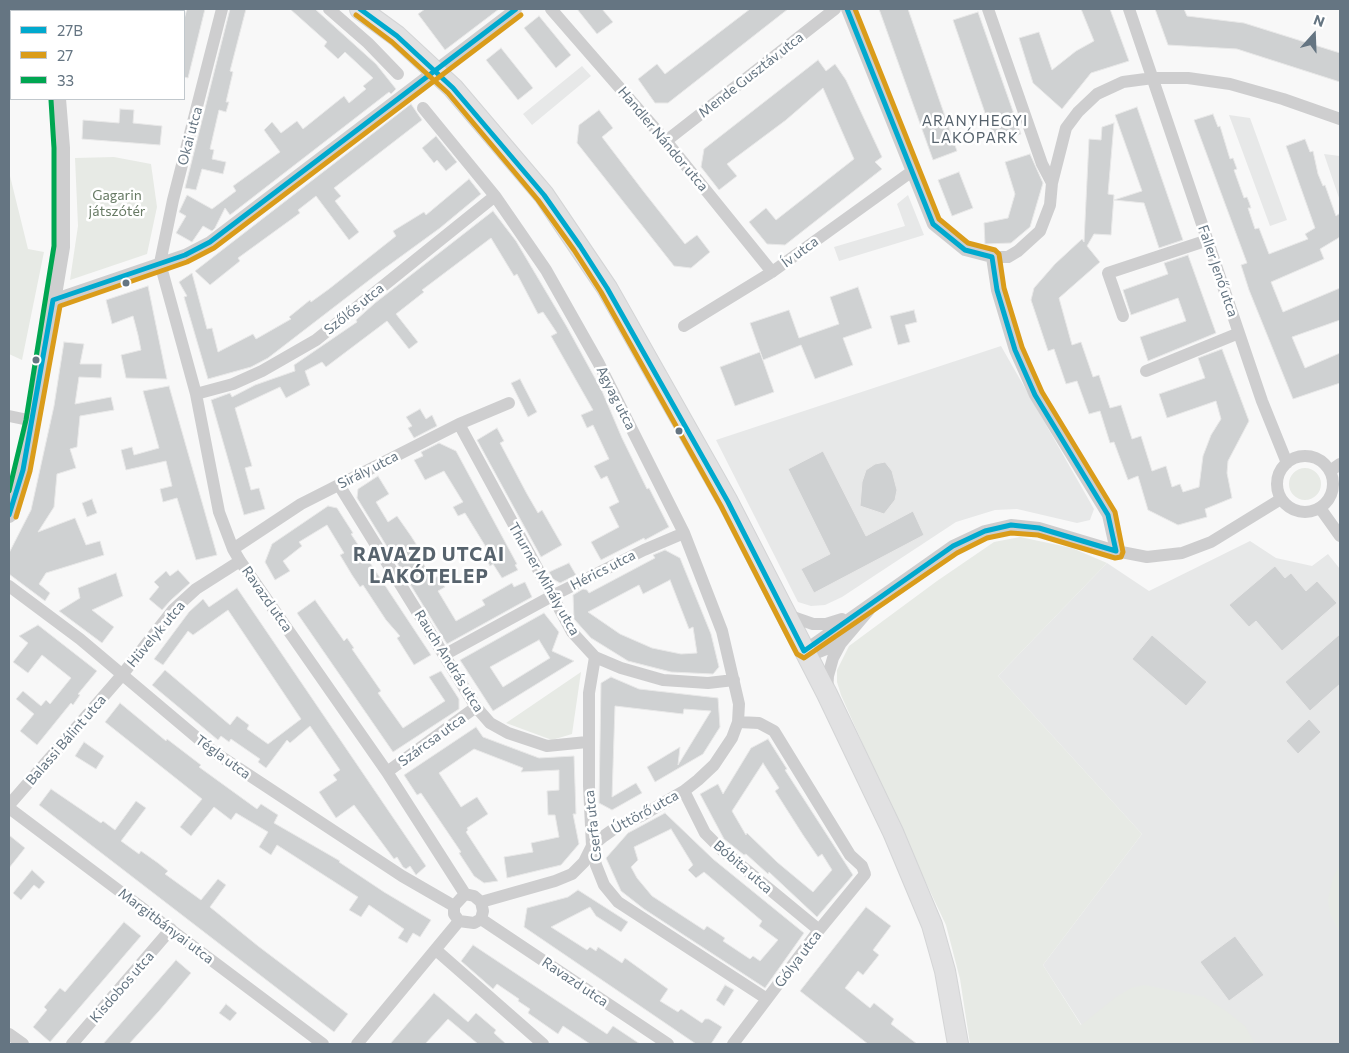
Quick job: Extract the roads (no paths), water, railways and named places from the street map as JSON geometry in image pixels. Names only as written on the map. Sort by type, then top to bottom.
[{"type":"main road","points":[[360,9],[397,36],[453,88],[544,195],[607,288],[723,494],[787,614],[893,832],[932,925],[945,971],[958,1044]]},
{"type":"street","name":"Okai utca","points":[[160,263],[173,200],[222,9]]},
{"type":"street","points":[[329,9],[368,43],[398,74]]},
{"type":"street","points":[[53,300],[185,254],[210,242],[516,9]]},
{"type":"street","name":"Handler Nándor utca","points":[[551,9],[666,141],[772,272]]},
{"type":"street","name":"Mende Gusztáv utca","points":[[666,141],[835,9]]},
{"type":"street","points":[[847,9],[933,224],[966,250],[992,257],[1008,257],[1040,231],[1050,205],[1052,183],[1066,128],[1078,112],[1097,94],[1123,82],[1153,78],[1188,78],[1230,84],[1284,99],[1340,120]]},
{"type":"street","points":[[988,9],[1042,164],[1052,183]]},
{"type":"street","name":"Faller Jenő utca","points":[[1129,9],[1262,402],[1287,463]]},
{"type":"street","points":[[9,515],[23,470],[33,421],[62,247],[64,211],[58,100]]},
{"type":"street","name":"Agyag utca","points":[[423,108],[495,196],[556,286],[618,400],[684,533],[722,632],[734,680],[738,704],[738,722]]},
{"type":"street","name":"Ív utca","points":[[684,326],[772,272],[911,172]]},
{"type":"street","name":"Szőlős utca","points":[[196,394],[232,384],[262,371],[316,340],[495,196]]},
{"type":"street","points":[[1122,316],[1108,273],[1208,240]]},
{"type":"street","points":[[992,257],[997,290],[1015,350],[1035,395],[1108,515],[1116,551]]},
{"type":"street","name":"Ravazd utca","points":[[160,263],[196,394],[220,512],[233,549],[387,772],[465,894]]},
{"type":"street","points":[[1146,371],[1239,333]]},
{"type":"street","name":"Sirály utca","points":[[233,549],[301,504],[459,424],[508,403]]},
{"type":"street","points":[[9,416],[33,421]]},
{"type":"street","name":"Thurner Mihály utca","points":[[459,424],[572,632],[595,657],[621,668],[663,680],[708,683],[734,680]]},
{"type":"street","points":[[1302,457],[1310,457],[1325,465],[1330,472],[1333,487],[1331,495],[1320,508],[1303,512],[1287,506],[1281,499],[1277,484],[1278,476],[1287,463],[1302,457]]},
{"type":"street","points":[[1330,472],[1340,464]]},
{"type":"street","name":"Rauch András utca","points":[[339,485],[476,707],[490,723],[508,734],[547,746],[587,742]]},
{"type":"street","points":[[804,651],[953,546],[985,531],[1011,526],[1039,528],[1116,551],[1148,557],[1182,553],[1211,542],[1281,499]]},
{"type":"street","points":[[1320,508],[1340,536]]},
{"type":"street","name":"Hérics utca","points":[[444,655],[552,596],[644,550],[684,533]]},
{"type":"street","name":"Hüvelyk utca","points":[[122,675],[173,610],[196,589],[240,561]]},
{"type":"street","name":"Tégla utca","points":[[9,586],[80,639],[214,752],[402,876],[454,906]]},
{"type":"street","points":[[787,614],[806,623],[826,624],[838,621],[877,600]]},
{"type":"street","points":[[827,694],[830,666],[841,643],[877,600]]},
{"type":"street","points":[[804,651],[819,652],[841,643]]},
{"type":"street","name":"Cserfa utca","points":[[595,657],[589,693],[587,742],[592,846],[596,865],[604,885],[618,902],[767,999]]},
{"type":"street","name":"Balassi Bálint utca","points":[[9,807],[122,675]]},
{"type":"street","name":"Szárcsa utca","points":[[387,772],[476,707]]},
{"type":"street","name":"Úttörő utca","points":[[481,902],[572,874],[584,862],[592,846],[618,826],[641,816],[684,791],[714,764],[732,738],[738,722]]},
{"type":"street","name":"Gólya utca","points":[[733,1044],[819,930],[865,874],[862,866],[850,855],[774,731],[759,723],[738,722]]},
{"type":"street","name":"Bóbita utca","points":[[684,791],[705,833],[722,850],[819,930]]},
{"type":"street","name":"Margitbányai utca","points":[[9,807],[322,1044]]},
{"type":"street","points":[[465,894],[474,896],[481,902],[484,911],[481,920],[474,924],[459,921],[454,914],[454,906],[465,894]]},
{"type":"street","name":"Ravazd utca","points":[[481,920],[668,1044]]},
{"type":"street","points":[[356,1044],[459,921]]},
{"type":"street","name":"Kisdobos utca","points":[[72,1044],[171,929]]},
{"type":"street","points":[[436,950],[543,1044]]},
{"type":"street","points":[[9,1034],[23,1044]]},
{"type":"district","name":"ARANYHEGYI LAKÓPARK","points":[[975,130]]},
{"type":"district","name":"RAVAZD UTCAI LAKÓTELEP","points":[[429,566]]},
{"type":"park label","name":"Gagarin játszótér","points":[[117,204]]}]
